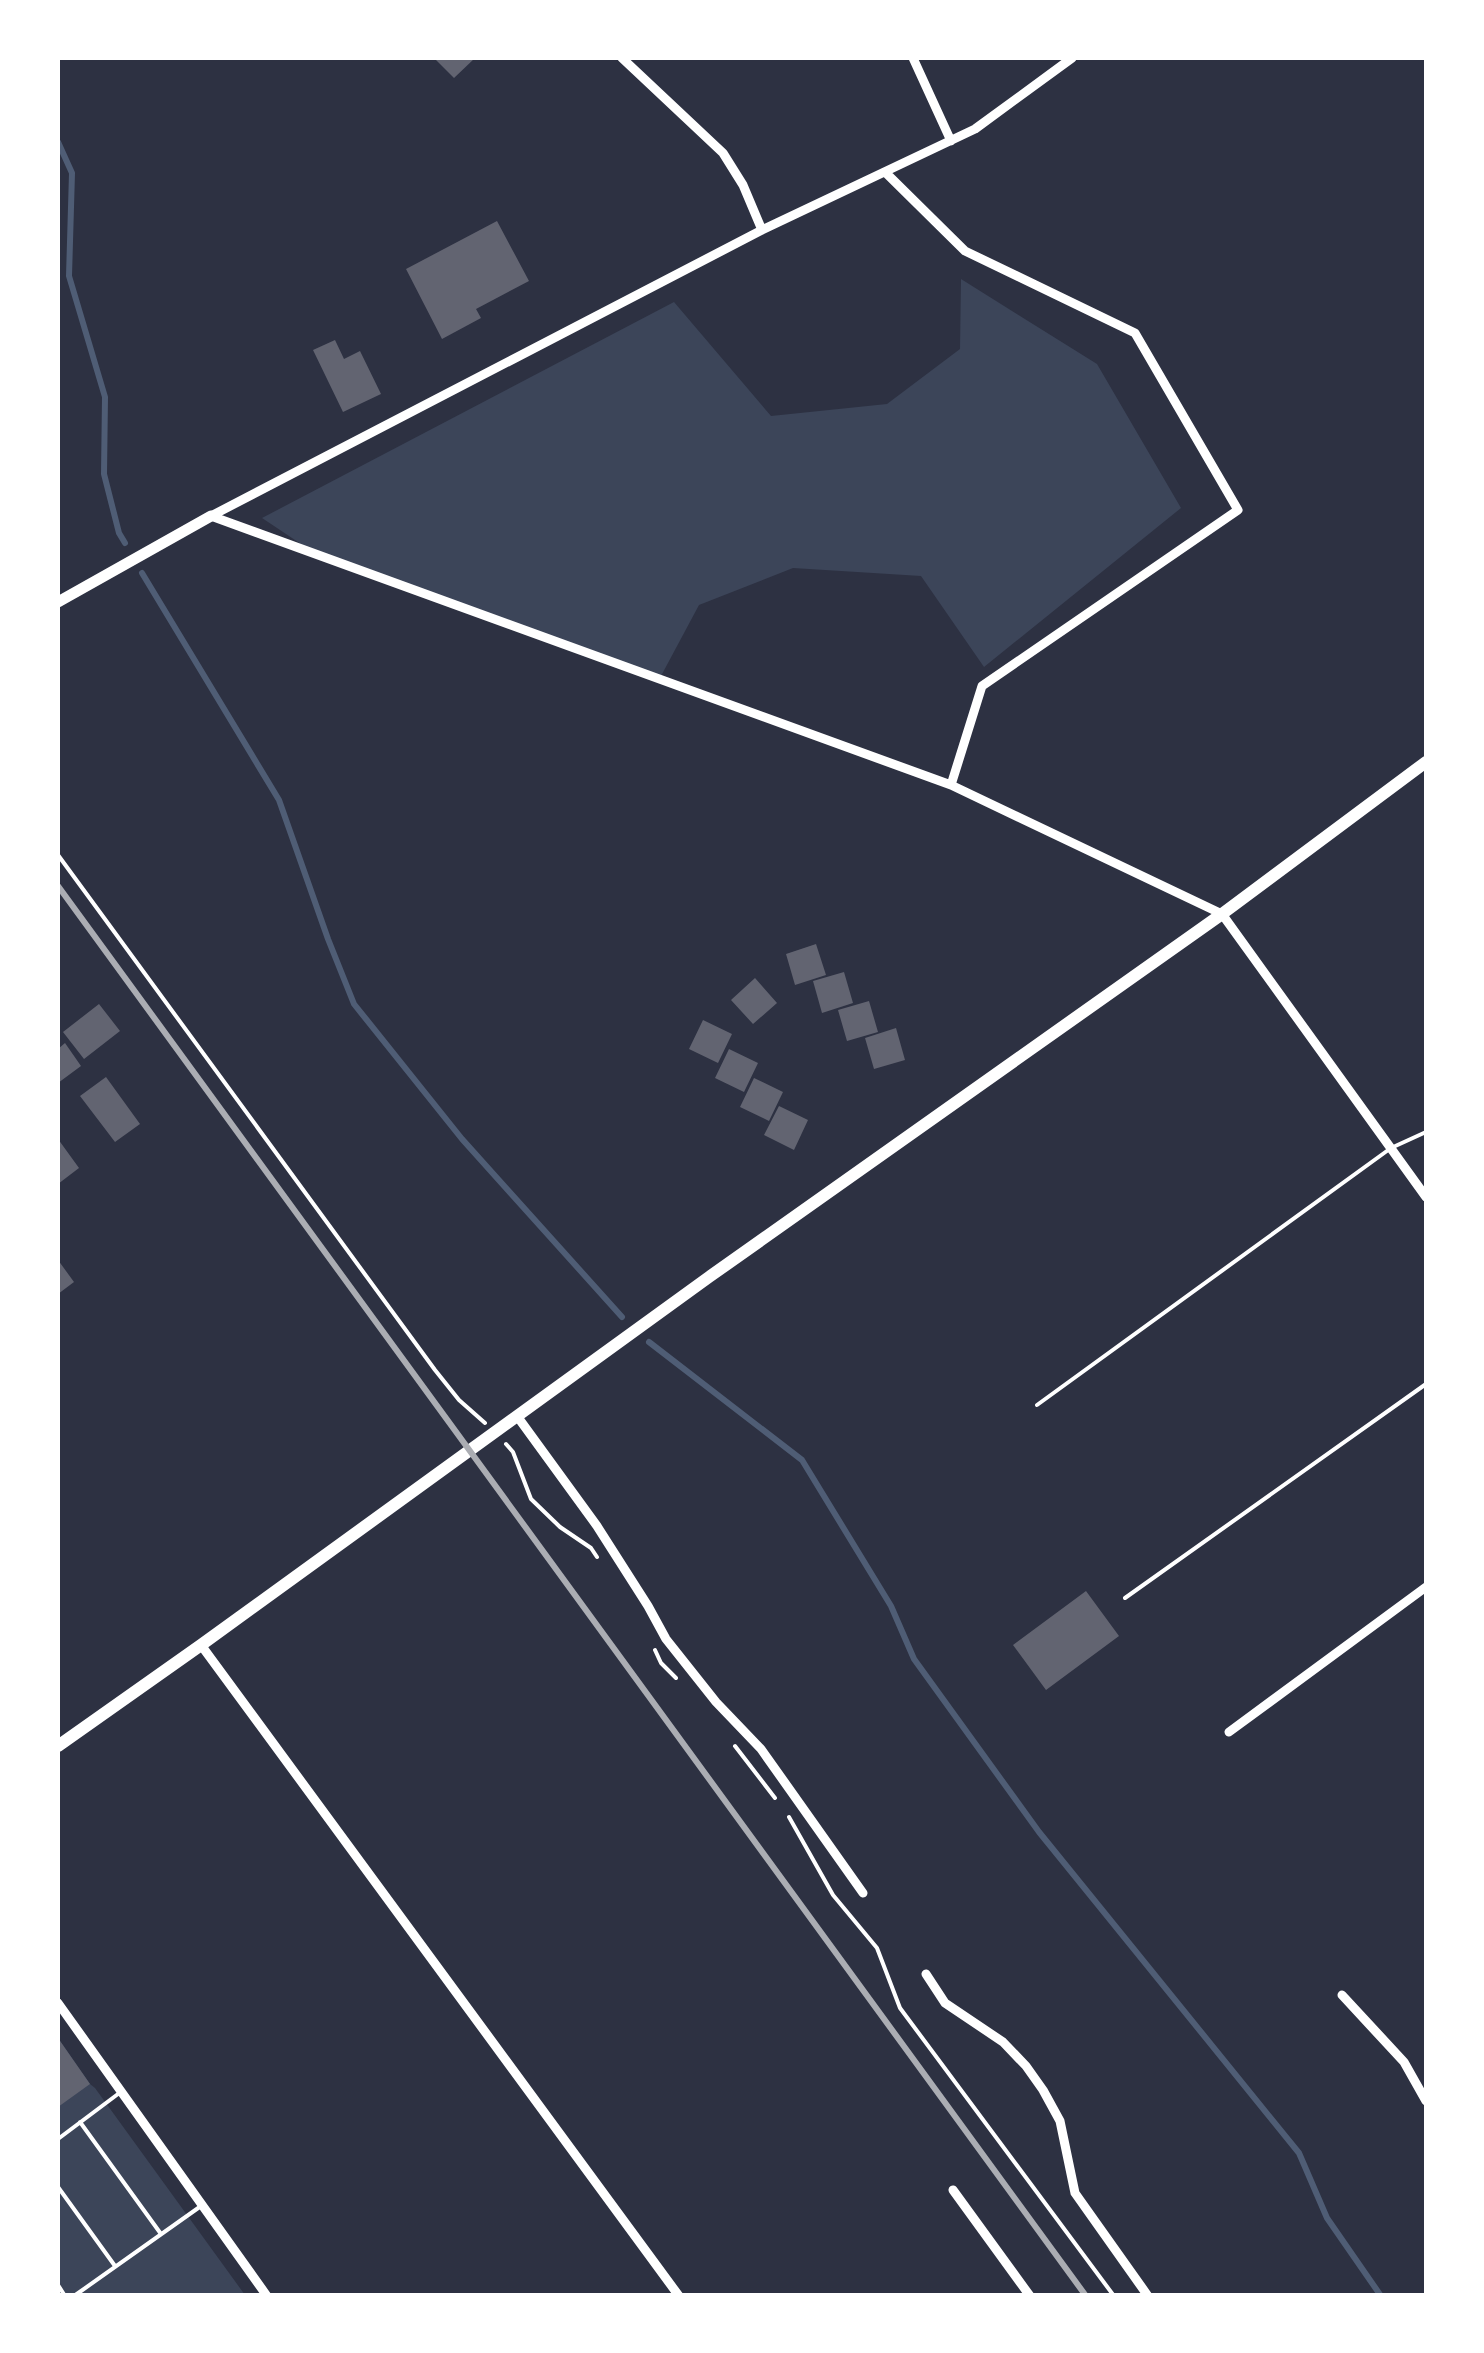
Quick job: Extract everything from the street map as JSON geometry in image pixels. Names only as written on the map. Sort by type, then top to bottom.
[{"type":"main road","points":[[58,1746],[709,1276],[1222,914],[1426,762]]},
{"type":"street","points":[[622,58],[723,154],[743,185],[762,230]]},
{"type":"street","points":[[913,58],[952,141]]},
{"type":"street","points":[[58,602],[211,516],[762,230],[975,129],[1072,58]]},
{"type":"street","points":[[885,172],[965,251],[1135,332],[1238,510],[982,686],[951,785]]},
{"type":"street","points":[[211,516],[951,785],[1222,914],[1426,1197]]},
{"type":"street","points":[[516,1416],[597,1526],[666,1639],[716,1702],[761,1749],[864,1893]]},
{"type":"street","points":[[1230,1732],[1426,1587]]},
{"type":"street","points":[[202,1645],[679,2296]]},
{"type":"street","points":[[926,1974],[945,2003],[1003,2042],[1043,2090],[1060,2122],[1075,2193],[1148,2296]]},
{"type":"street","points":[[1342,1995],[1404,2062],[1426,2101]]},
{"type":"street","points":[[58,2003],[267,2296]]},
{"type":"street","points":[[952,2190],[1030,2296]]},
{"type":"lane","points":[[1037,1405],[1391,1148],[1426,1132]]},
{"type":"lane","points":[[1126,1598],[1426,1384]]},
{"type":"lane","points":[[58,2139],[121,2092]]},
{"type":"lane","points":[[80,2122],[160,2234]]},
{"type":"lane","points":[[58,2187],[115,2266]]},
{"type":"lane","points":[[74,2296],[202,2205]]},
{"type":"lane","points":[[58,2285],[65,2296]]},
{"type":"path","points":[[58,855],[435,1370],[459,1400],[513,1452],[531,1499],[560,1527],[591,1548],[600,1560]]},
{"type":"path","points":[[652,1646],[681,1683]]},
{"type":"path","points":[[735,1746],[777,1800]]},
{"type":"path","points":[[787,1814],[833,1895],[877,1948],[900,2008],[1114,2296]]},
{"type":"shaded area","points":[[961,279],[1097,364],[1181,508],[984,667],[921,576],[793,568],[699,605],[661,676],[304,546],[262,518],[674,302],[771,416],[887,404],[960,349]]},
{"type":"shaded area","points":[[58,2038],[90,2084],[245,2295],[58,2295]]},
{"type":"building","points":[[434,58],[475,58],[454,78]]},
{"type":"building","points":[[497,221],[529,281],[476,309],[481,318],[442,339],[406,269]]},
{"type":"building","points":[[335,340],[344,359],[360,351],[381,394],[343,412],[313,350]]},
{"type":"building","points":[[816,944],[826,975],[795,985],[786,954]]},
{"type":"building","points":[[844,972],[853,1003],[822,1013],[813,981]]},
{"type":"building","points":[[755,978],[777,1003],[753,1024],[731,1000]]},
{"type":"building","points":[[869,1001],[878,1032],[847,1041],[838,1010]]},
{"type":"building","points":[[99,1004],[120,1031],[84,1059],[63,1032]]},
{"type":"building","points":[[703,1020],[732,1034],[718,1063],[689,1049]]},
{"type":"building","points":[[896,1028],[905,1060],[874,1069],[865,1038]]},
{"type":"building","points":[[65,1043],[81,1066],[58,1083],[58,1049]]},
{"type":"building","points":[[729,1049],[758,1063],[744,1092],[715,1078]]},
{"type":"building","points":[[106,1077],[140,1124],[115,1142],[80,1096]]},
{"type":"building","points":[[754,1078],[783,1092],[769,1121],[740,1107]]},
{"type":"building","points":[[779,1106],[808,1120],[794,1150],[764,1135]]},
{"type":"building","points":[[58,1139],[79,1168],[58,1184]]},
{"type":"building","points":[[58,1260],[74,1282],[58,1294]]},
{"type":"building","points":[[1086,1591],[1119,1636],[1046,1690],[1013,1645]]},
{"type":"building","points":[[58,2038],[90,2084],[58,2107]]},
{"type":"waterway","points":[[58,142],[72,173],[69,276],[105,397],[104,474],[125,543]]},
{"type":"waterway","points":[[142,573],[279,800],[354,1004],[462,1139],[622,1317]]},
{"type":"waterway","points":[[649,1342],[802,1460],[891,1606],[914,1659],[1039,1832],[1299,2153],[1327,2218],[1381,2296]]},
{"type":"railway","points":[[58,886],[1086,2296]]}]
